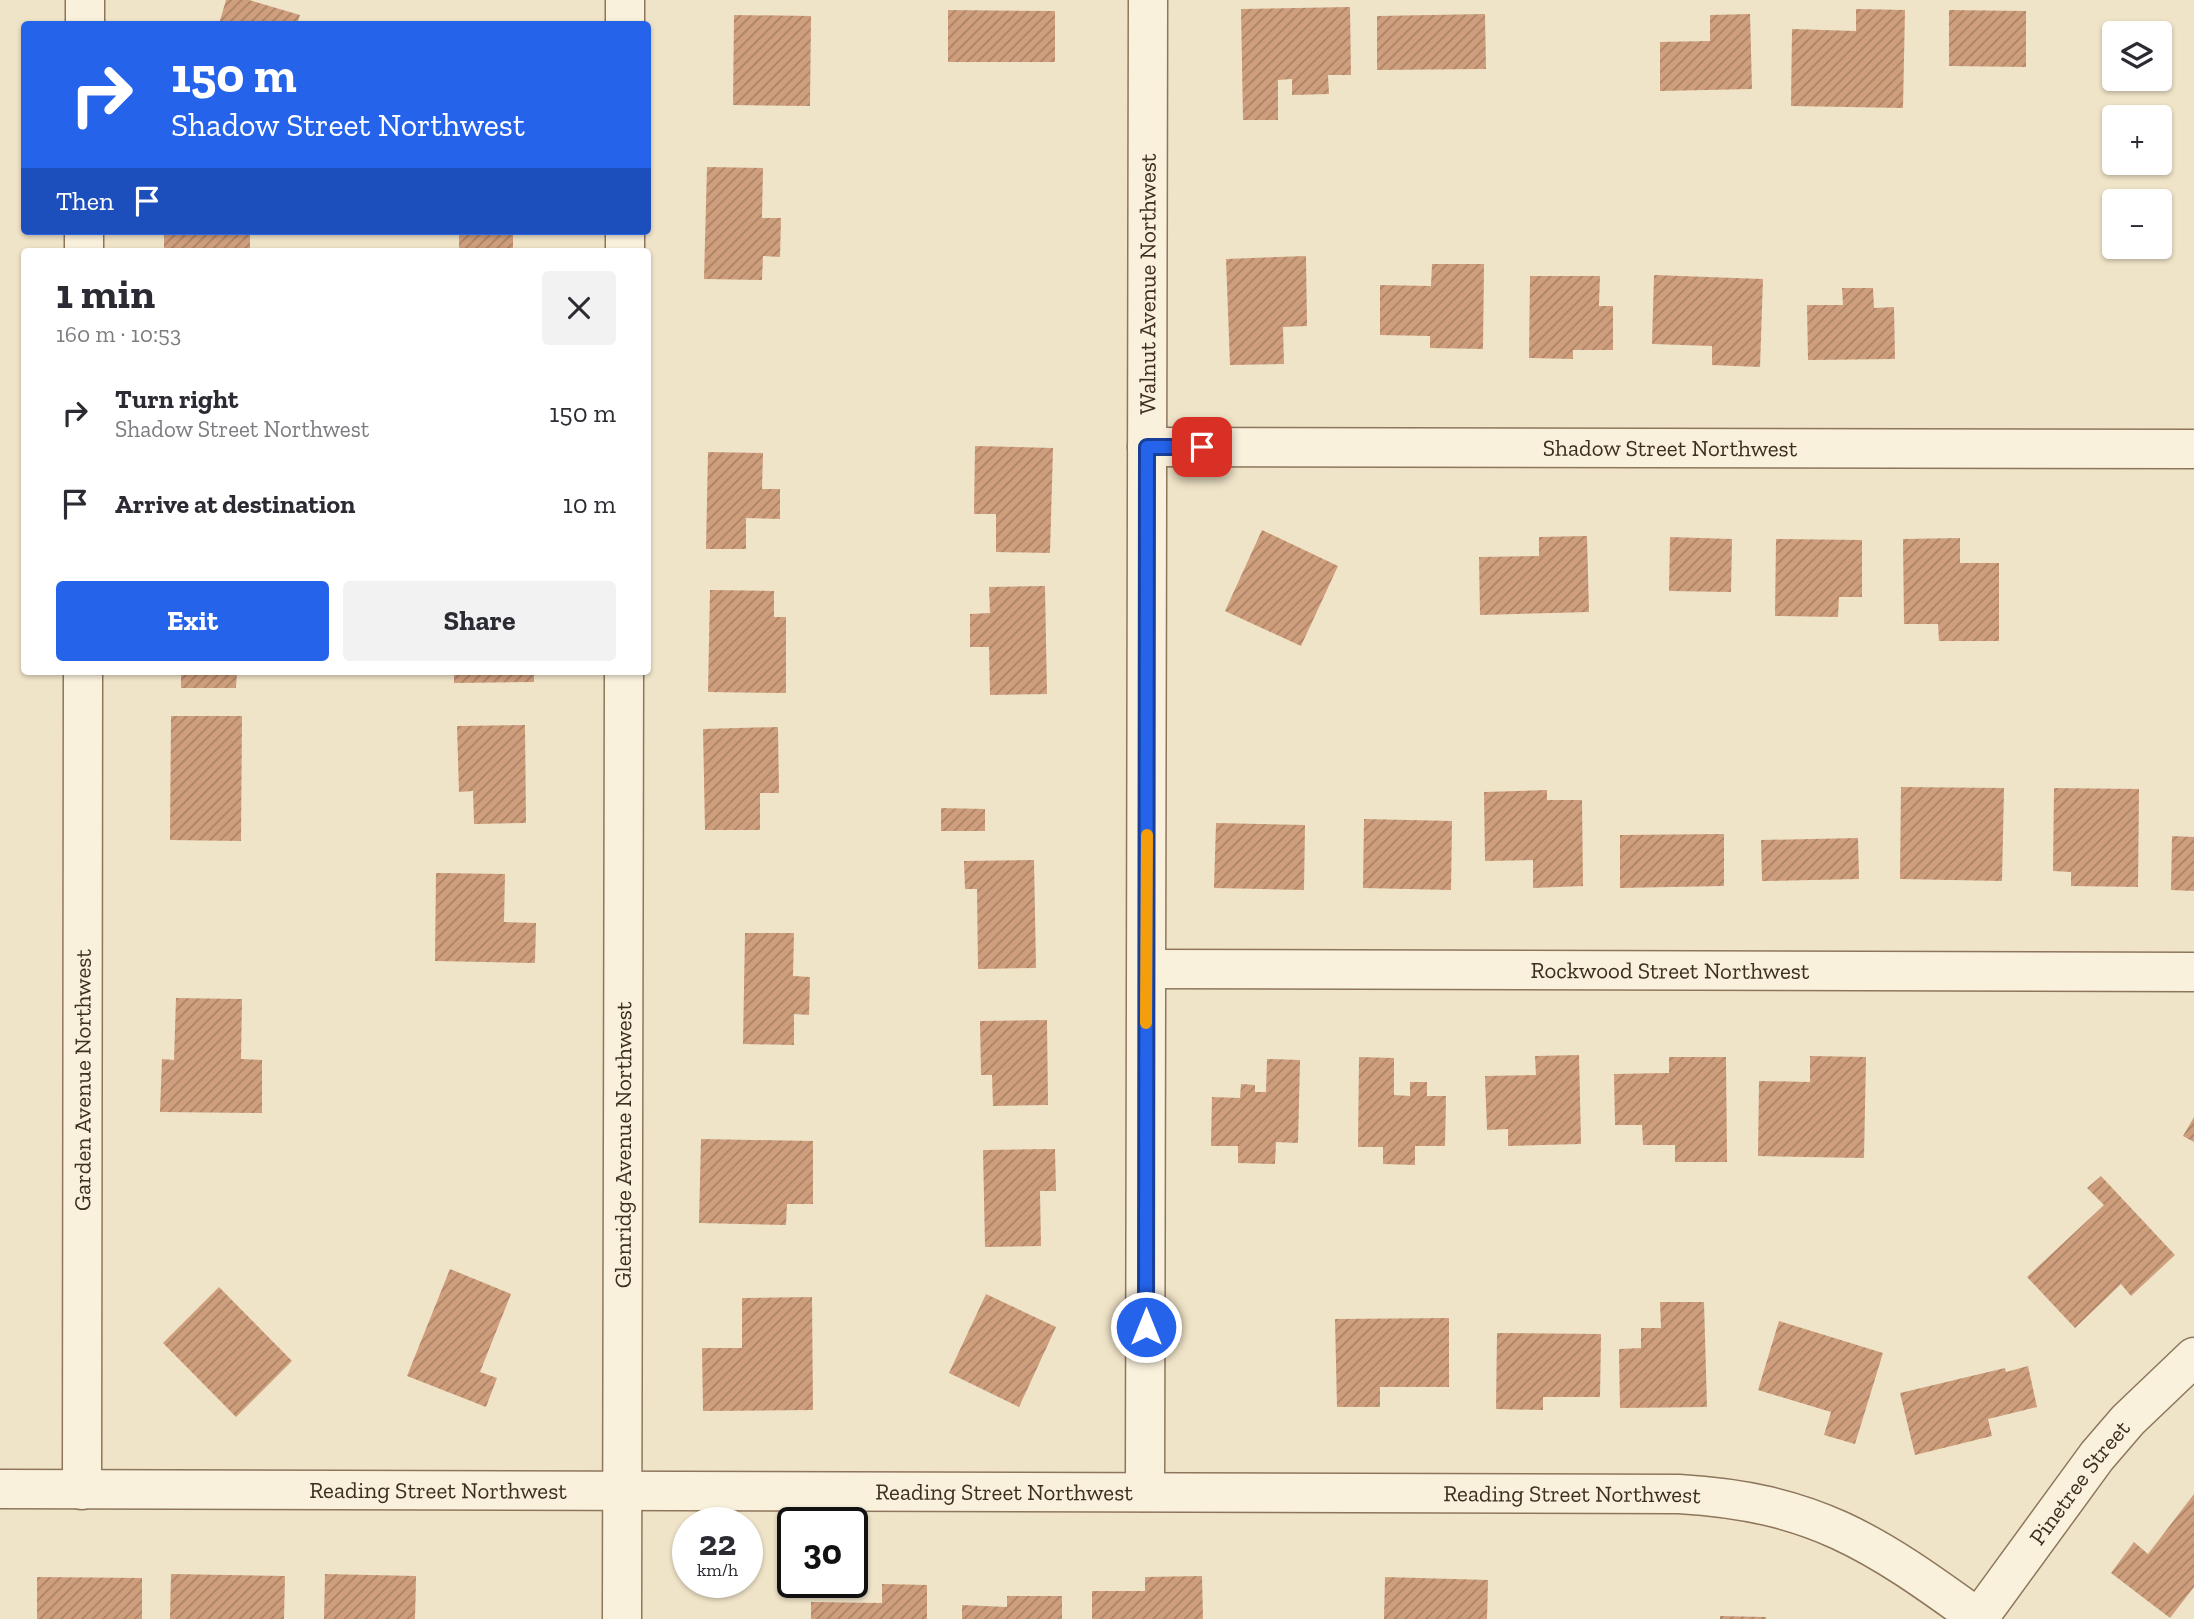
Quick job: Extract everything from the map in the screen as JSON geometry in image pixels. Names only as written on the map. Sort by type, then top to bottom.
[{"type":"street","points":[[85,0],[85,21]]},
{"type":"street","points":[[625,0],[625,21]]},
{"type":"street","name":"Walnut Avenue Northwest","points":[[1145,1492],[1148,0]]},
{"type":"street","name":"Shadow Street Northwest","points":[[1147,447],[2194,449]]},
{"type":"street","name":"Garden Avenue Northwest","points":[[82,1490],[83,675]]},
{"type":"street","name":"Glenridge Avenue Northwest","points":[[622,1619],[624,675]]},
{"type":"street","name":"Rockwood Street Northwest","points":[[1147,969],[2194,972]]},
{"type":"street","name":"Pinetree Street","points":[[1978,1619],[2097,1456],[2128,1420],[2194,1357]]},
{"type":"street","name":"Reading Street Northwest","points":[[0,1489],[1726,1496],[1773,1505],[1819,1520],[1862,1539],[1903,1564],[1978,1619]]},
{"type":"building","points":[[226,0],[249,0],[300,15],[298,21],[220,21]]},
{"type":"building","points":[[1350,7],[1351,75],[1328,75],[1329,94],[1292,95],[1292,79],[1278,80],[1278,120],[1243,120],[1241,9]]},
{"type":"building","points":[[1856,9],[1905,10],[1903,108],[1791,106],[1792,29],[1856,31]]},
{"type":"building","points":[[948,10],[1055,11],[1055,62],[948,62]]},
{"type":"building","points":[[1949,10],[2026,11],[2026,67],[1949,66]]},
{"type":"building","points":[[1485,14],[1486,69],[1377,70],[1377,16]]},
{"type":"building","points":[[1750,14],[1752,89],[1660,91],[1660,42],[1710,41],[1710,15]]},
{"type":"building","points":[[734,15],[811,16],[810,106],[733,105]]},
{"type":"building","points":[[707,167],[763,168],[762,218],[781,218],[780,257],[763,256],[762,280],[704,279]]},
{"type":"building","points":[[164,235],[250,235],[250,248],[164,248]]},
{"type":"building","points":[[459,235],[513,235],[513,248],[459,248]]},
{"type":"building","points":[[1306,256],[1307,326],[1283,327],[1284,364],[1230,365],[1226,259]]},
{"type":"building","points":[[1432,264],[1484,264],[1483,349],[1430,348],[1430,336],[1380,335],[1380,285],[1431,286]]},
{"type":"building","points":[[1654,275],[1763,279],[1760,367],[1712,365],[1712,346],[1652,344]]},
{"type":"building","points":[[1530,276],[1600,276],[1599,306],[1613,306],[1613,350],[1573,350],[1573,359],[1529,358]]},
{"type":"building","points":[[1842,288],[1873,288],[1874,308],[1894,307],[1895,359],[1808,360],[1807,305],[1843,305]]},
{"type":"building","points":[[975,446],[1053,448],[1050,553],[996,552],[996,514],[974,514]]},
{"type":"building","points":[[708,452],[763,453],[762,489],[780,489],[780,519],[746,518],[746,549],[706,549]]},
{"type":"building","points":[[1262,530],[1338,566],[1301,646],[1225,611]]},
{"type":"building","points":[[1587,536],[1589,612],[1480,615],[1479,557],[1539,556],[1539,537]]},
{"type":"building","points":[[1670,537],[1732,539],[1731,592],[1669,591]]},
{"type":"building","points":[[1960,538],[1960,563],[1999,563],[1999,641],[1939,641],[1938,624],[1904,624],[1903,539]]},
{"type":"building","points":[[1776,539],[1862,540],[1862,597],[1839,597],[1838,617],[1775,616]]},
{"type":"building","points":[[1045,586],[1047,694],[990,695],[989,647],[970,647],[970,614],[990,613],[989,587]]},
{"type":"building","points":[[710,590],[774,591],[774,617],[786,617],[786,693],[708,692]]},
{"type":"building","points":[[181,675],[237,675],[236,688],[181,688]]},
{"type":"building","points":[[454,675],[534,675],[534,682],[454,683]]},
{"type":"building","points":[[171,716],[242,716],[241,841],[170,840]]},
{"type":"building","points":[[525,725],[526,823],[474,824],[473,791],[459,792],[457,726]]},
{"type":"building","points":[[778,727],[779,793],[760,793],[760,830],[705,830],[703,729]]},
{"type":"building","points":[[1901,787],[2004,788],[2002,881],[1900,879]]},
{"type":"building","points":[[2054,788],[2139,789],[2138,887],[2071,886],[2071,872],[2053,871]]},
{"type":"building","points":[[1547,790],[1547,800],[1582,800],[1583,886],[1533,888],[1533,860],[1485,861],[1484,792]]},
{"type":"building","points":[[941,808],[985,809],[985,831],[941,831]]},
{"type":"building","points":[[1364,819],[1452,821],[1451,890],[1363,888]]},
{"type":"building","points":[[1216,823],[1305,825],[1304,890],[1214,888]]},
{"type":"building","points":[[1724,834],[1724,886],[1620,888],[1620,835]]},
{"type":"building","points":[[2172,836],[2194,837],[2194,891],[2171,890]]},
{"type":"building","points":[[1858,838],[1859,879],[1762,881],[1761,840]]},
{"type":"building","points":[[1034,860],[1036,968],[978,969],[977,889],[965,889],[964,861]]},
{"type":"building","points":[[436,873],[505,874],[504,922],[536,923],[535,963],[435,961]]},
{"type":"building","points":[[745,933],[794,933],[793,976],[810,977],[809,1015],[794,1014],[794,1045],[743,1044]]},
{"type":"building","points":[[176,998],[242,999],[241,1059],[262,1060],[262,1113],[160,1112],[162,1059],[174,1060]]},
{"type":"building","points":[[1047,1020],[1048,1105],[993,1106],[992,1075],[981,1075],[980,1021]]},
{"type":"building","points":[[1579,1055],[1581,1144],[1508,1146],[1508,1129],[1487,1130],[1485,1076],[1536,1075],[1535,1056]]},
{"type":"building","points":[[1810,1056],[1866,1057],[1864,1158],[1758,1156],[1759,1081],[1810,1082]]},
{"type":"building","points":[[1359,1057],[1394,1058],[1394,1095],[1410,1096],[1410,1082],[1427,1082],[1427,1096],[1446,1096],[1445,1146],[1415,1146],[1415,1165],[1383,1164],[1383,1147],[1358,1147]]},
{"type":"building","points":[[1669,1057],[1726,1057],[1727,1162],[1675,1162],[1675,1145],[1643,1145],[1642,1125],[1615,1125],[1614,1074],[1669,1073]]},
{"type":"building","points":[[1267,1059],[1300,1060],[1298,1143],[1276,1142],[1275,1164],[1238,1163],[1238,1146],[1211,1146],[1212,1097],[1240,1098],[1241,1084],[1255,1085],[1255,1092],[1266,1092]]},
{"type":"building","points":[[2194,1117],[2194,1142],[2183,1136]]},
{"type":"building","points":[[701,1139],[813,1141],[813,1204],[787,1204],[786,1225],[699,1223]]},
{"type":"building","points":[[1055,1149],[1056,1191],[1040,1191],[1041,1246],[985,1247],[983,1150]]},
{"type":"building","points":[[2101,1176],[2175,1255],[2131,1296],[2121,1284],[2075,1328],[2027,1277],[2104,1205],[2087,1188]]},
{"type":"building","points":[[450,1269],[511,1294],[480,1372],[497,1378],[486,1407],[407,1376]]},
{"type":"building","points":[[219,1287],[292,1361],[236,1417],[163,1343]]},
{"type":"building","points":[[986,1294],[1056,1327],[1019,1407],[949,1373]]},
{"type":"building","points":[[812,1297],[813,1410],[703,1411],[702,1348],[742,1348],[742,1298]]},
{"type":"building","points":[[1660,1302],[1704,1302],[1707,1407],[1620,1408],[1619,1349],[1641,1348],[1641,1328],[1661,1328]]},
{"type":"building","points":[[1449,1318],[1449,1387],[1380,1387],[1380,1407],[1337,1407],[1335,1319]]},
{"type":"building","points":[[1779,1321],[1883,1353],[1855,1444],[1824,1435],[1831,1412],[1758,1390]]},
{"type":"building","points":[[1497,1333],[1601,1334],[1600,1397],[1543,1397],[1543,1410],[1496,1409]]},
{"type":"building","points":[[2028,1366],[2037,1407],[1988,1419],[1992,1436],[1915,1455],[1900,1393],[2005,1368],[2006,1372]]},
{"type":"building","points":[[2194,1494],[2194,1587],[2170,1618],[2111,1573],[2134,1542],[2148,1554]]},
{"type":"building","points":[[171,1574],[285,1576],[284,1619],[170,1619]]},
{"type":"building","points":[[325,1574],[416,1576],[415,1619],[324,1619]]},
{"type":"building","points":[[1202,1576],[1203,1619],[1092,1619],[1092,1591],[1145,1591],[1145,1577]]},
{"type":"building","points":[[37,1577],[142,1578],[142,1619],[37,1619]]},
{"type":"building","points":[[1385,1577],[1488,1580],[1487,1619],[1384,1619]]},
{"type":"building","points":[[882,1584],[927,1585],[927,1619],[811,1619],[811,1602],[882,1603]]},
{"type":"building","points":[[1007,1596],[1062,1596],[1062,1619],[962,1619],[962,1605],[1007,1607]]},
{"type":"building","points":[[1720,1616],[1766,1617],[1766,1619],[1720,1619]]},
{"type":"slow traffic","points":[[1146,1023],[1147,835]]},
{"type":"route","points":[[1146,1327],[1147,447],[1202,447]]}]
